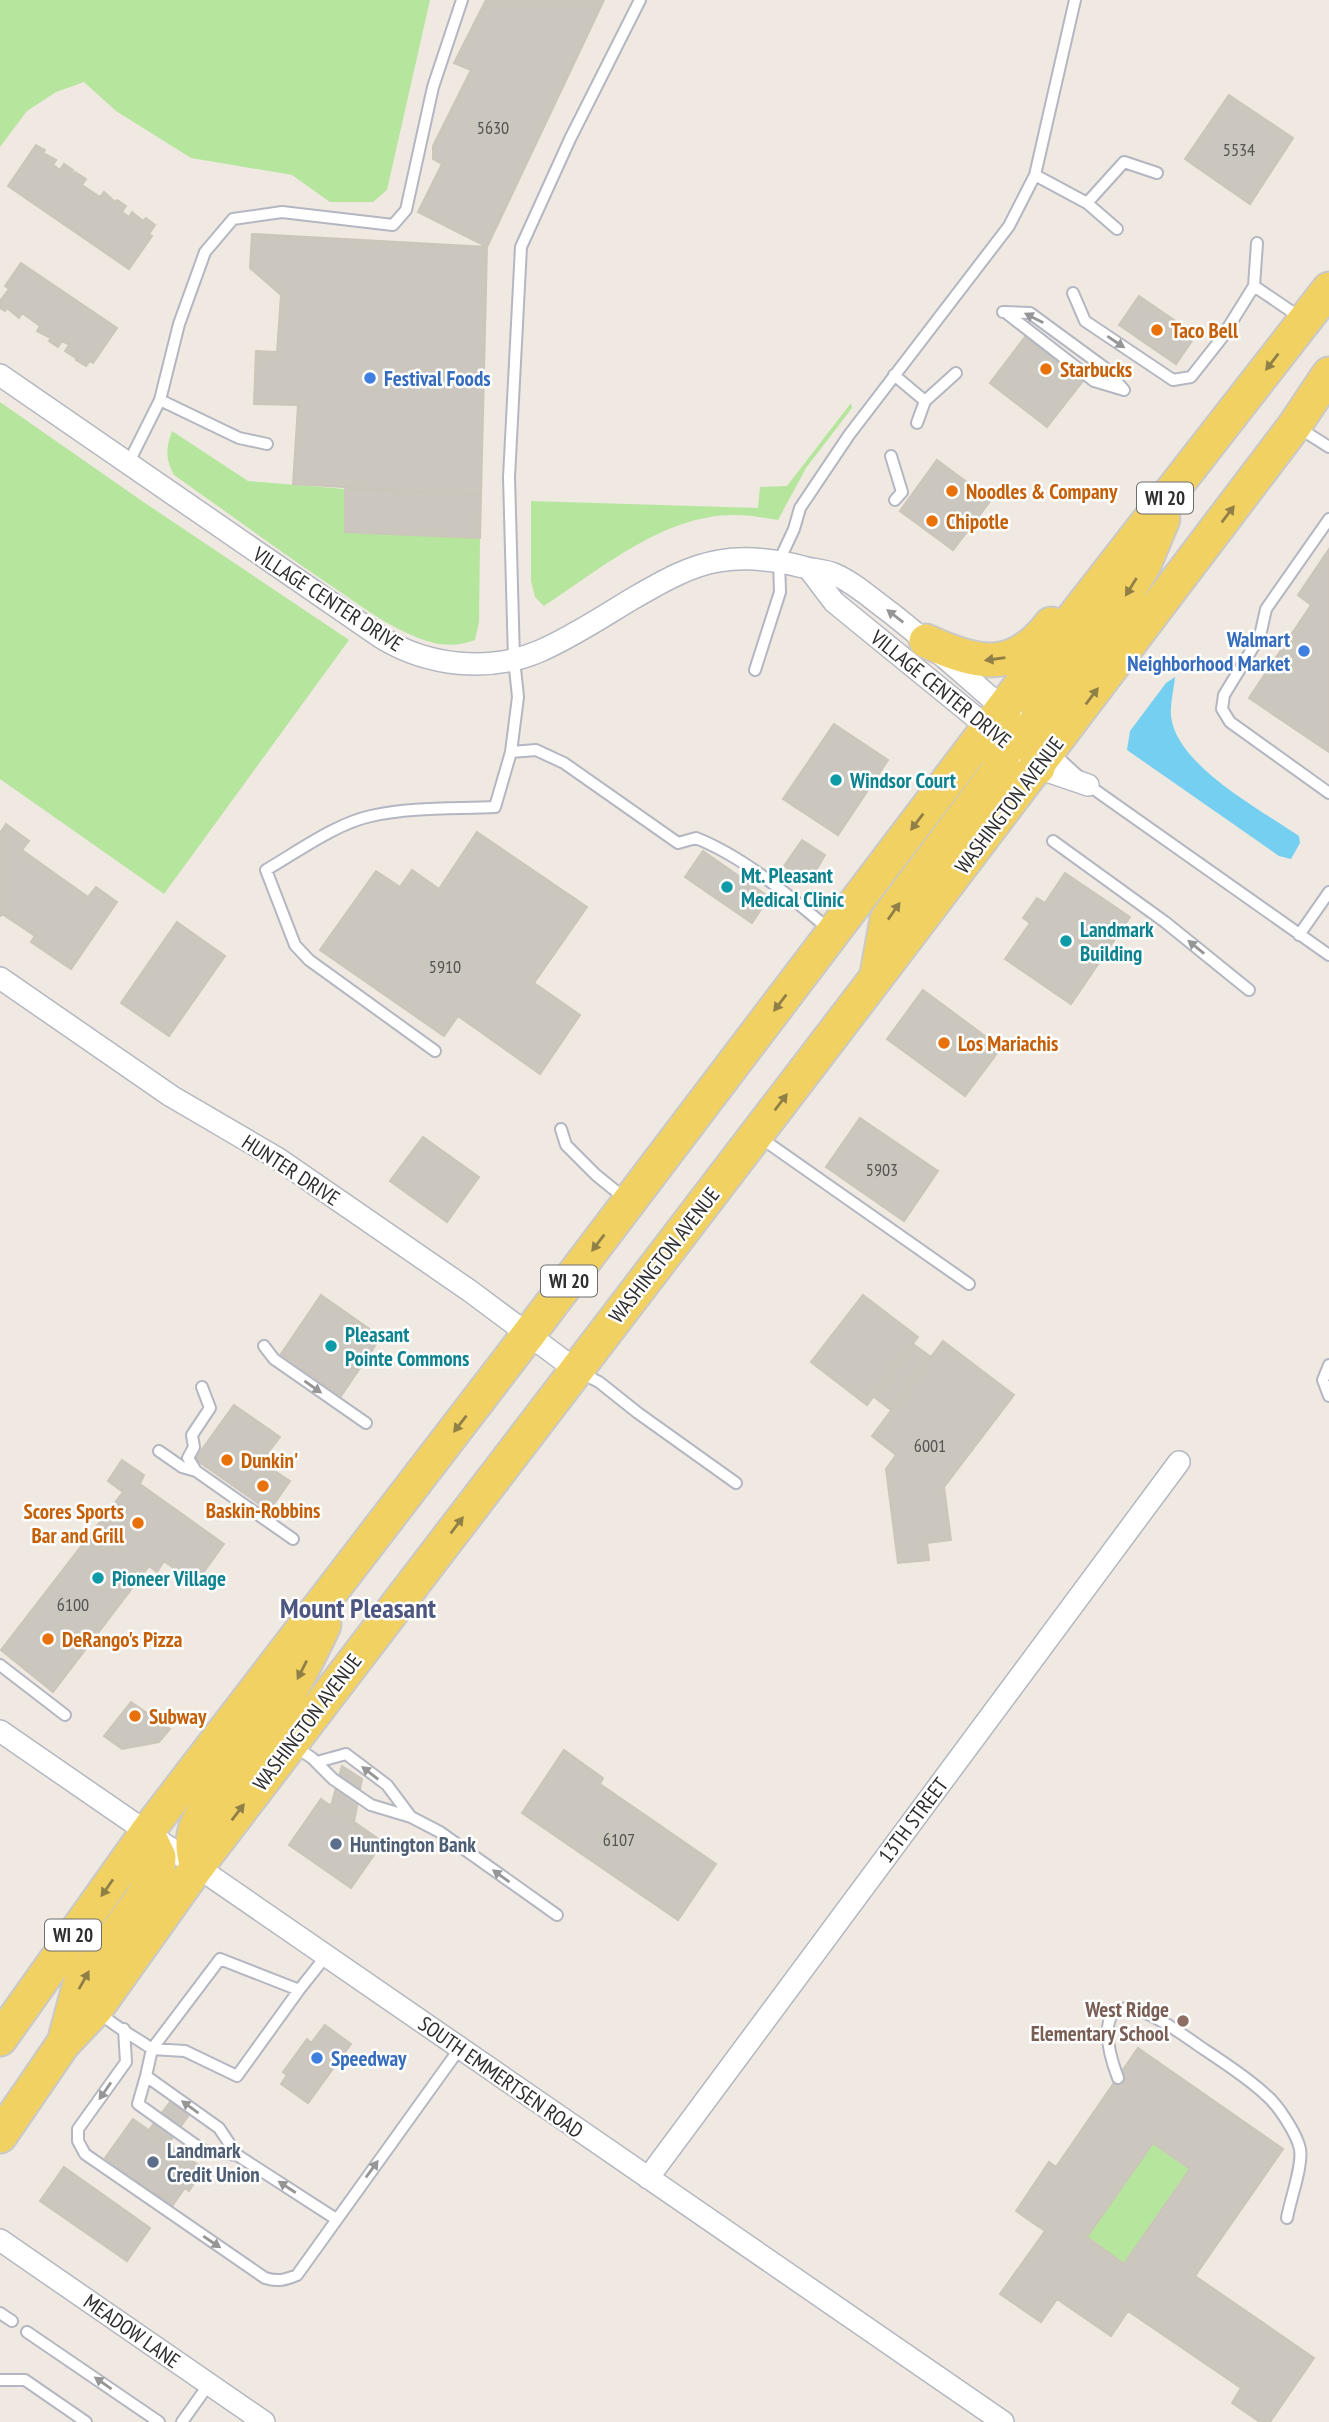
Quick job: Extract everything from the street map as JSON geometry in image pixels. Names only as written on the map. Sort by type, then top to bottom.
[{"type":"main road","name":"WASHINGTON AVENUE","points":[[0,2136],[63,2044],[96,2009],[197,1867],[304,1753],[576,1370],[876,976],[1179,480],[1329,289]]},
{"type":"main road","name":"WASHINGTON AVENUE","points":[[0,2039],[146,1832],[833,933],[1020,739],[1295,425],[1329,373]]},
{"type":"main road","points":[[926,640],[960,656],[987,662],[1009,657],[1038,641],[1153,492],[1179,480]]},
{"type":"main road","points":[[197,1867],[192,1850],[193,1838],[201,1816],[269,1725],[290,1691],[317,1641],[352,1564]]},
{"type":"main road","points":[[63,2044],[80,1983],[140,1902],[158,1870],[159,1857],[146,1832]]},
{"type":"street","name":"VILLAGE CENTER DRIVE","points":[[0,375],[393,645],[440,661],[489,663],[514,660],[560,642],[658,584],[691,569],[719,561],[750,558],[779,561],[833,573],[860,590],[926,640],[1020,739]]},
{"type":"street","name":"VILLAGE CENTER DRIVE","points":[[809,569],[834,602],[1088,786]]},
{"type":"street","name":"HUNTER DRIVE","points":[[0,978],[171,1096],[276,1158],[470,1291],[576,1370]]},
{"type":"street","name":"13TH STREET","points":[[648,2178],[1179,1462]]},
{"type":"street","name":"SOUTH EMMERTSEN ROAD","points":[[0,1731],[1003,2422]]},
{"type":"street","name":"MEADOW LANE","points":[[0,2239],[264,2422]]},
{"type":"lane","points":[[128,464],[160,400],[179,324],[205,252],[233,219],[282,212],[393,225],[406,210],[433,88],[462,0]]},
{"type":"lane","points":[[435,1051],[309,960],[295,945],[266,870],[341,828],[370,816],[413,810],[495,807],[511,752],[519,697],[514,660],[509,477],[520,247],[570,139],[640,0]]},
{"type":"lane","points":[[755,670],[780,592],[779,561],[794,529],[800,508],[849,435],[1009,226],[1035,175],[1075,0]]},
{"type":"lane","points":[[1087,203],[1124,162],[1157,173]]},
{"type":"lane","points":[[1035,175],[1087,203],[1116,229]]},
{"type":"lane","points":[[1073,293],[1085,321],[1173,380],[1191,377],[1239,312],[1254,286],[1256,243]]},
{"type":"lane","points":[[1254,286],[1304,320]]},
{"type":"lane","points":[[1003,312],[1030,313],[1105,368],[1124,390],[1094,381],[1003,312]]},
{"type":"lane","points":[[917,423],[925,401],[956,373]]},
{"type":"lane","points":[[894,375],[925,401]]},
{"type":"lane","points":[[160,400],[239,438],[267,444]]},
{"type":"lane","points":[[1295,425],[1329,447]]},
{"type":"lane","points":[[891,456],[902,492],[895,500]]},
{"type":"lane","points":[[1329,519],[1266,609],[1260,636],[1224,695],[1222,709],[1230,722],[1329,793]]},
{"type":"lane","points":[[511,752],[536,750],[564,763],[678,843],[695,838],[713,846],[776,887],[833,933]]},
{"type":"lane","points":[[1088,786],[1329,955]]},
{"type":"lane","points":[[1053,841],[1165,922],[1249,990]]},
{"type":"lane","points":[[1299,935],[1329,892]]},
{"type":"lane","points":[[561,1129],[566,1145],[596,1175],[629,1202]]},
{"type":"lane","points":[[756,1135],[969,1284]]},
{"type":"lane","points":[[264,1346],[274,1359],[366,1423]]},
{"type":"lane","points":[[1329,1365],[1323,1380],[1329,1396]]},
{"type":"lane","points":[[576,1370],[599,1381],[638,1413],[736,1483]]},
{"type":"lane","points":[[196,1471],[188,1458],[194,1447],[192,1435],[210,1408],[202,1387]]},
{"type":"lane","points":[[159,1451],[182,1466],[196,1471],[293,1539]]},
{"type":"lane","points":[[0,1665],[65,1715]]},
{"type":"lane","points":[[304,1753],[346,1754],[387,1785],[411,1817]]},
{"type":"lane","points":[[304,1753],[333,1779],[371,1805],[411,1817],[440,1832],[557,1915]]},
{"type":"lane","points":[[96,2009],[113,2026],[124,2029],[152,2049],[185,2052],[237,2076],[326,1956]]},
{"type":"lane","points":[[237,2155],[204,2151],[138,2104],[152,2049],[220,1959],[299,1990]]},
{"type":"lane","points":[[1118,2078],[1107,2044],[1106,2029],[1110,2018],[1119,2009],[1128,2008],[1156,2018],[1268,2096],[1289,2125],[1300,2149],[1287,2218]]},
{"type":"lane","points":[[124,2029],[126,2062],[78,2129],[78,2141],[85,2154],[265,2278],[284,2281],[297,2275],[460,2048]]},
{"type":"lane","points":[[146,2076],[219,2128],[237,2155],[336,2219]]},
{"type":"lane","points":[[0,2313],[12,2321]]},
{"type":"lane","points":[[27,2332],[159,2422]]},
{"type":"lane","points":[[0,2380],[25,2380],[86,2422]]},
{"type":"lane","points":[[181,2422],[209,2384]]},
{"type":"green space","points":[[0,0],[430,0],[387,190],[373,202],[330,202],[292,175],[191,158],[116,111],[84,82],[56,92],[27,111],[0,147]]},
{"type":"green space","points":[[0,402],[349,640],[164,894],[0,779]]},
{"type":"green space","points":[[851,403],[852,408],[806,468],[778,520],[736,515],[709,517],[684,524],[634,546],[544,606],[535,597],[531,581],[531,501],[758,508],[760,487],[787,486]]},
{"type":"green space","points":[[172,431],[248,481],[345,489],[345,532],[480,538],[479,622],[475,640],[450,645],[420,639],[383,620],[315,575],[174,475],[167,453]]},
{"type":"green space","points":[[1153,2143],[1190,2169],[1124,2264],[1087,2237]]},
{"type":"water","points":[[1175,677],[1171,716],[1176,734],[1188,752],[1223,785],[1299,836],[1300,843],[1291,859],[1279,856],[1127,750],[1130,731],[1166,683]]},
{"type":"building","points":[[486,0],[604,0],[487,247],[418,212],[442,164],[433,159],[433,146],[471,70],[454,63]]},
{"type":"building","points":[[1229,95],[1293,138],[1250,204],[1185,159]]},
{"type":"building","points":[[36,145],[45,150],[43,153],[56,160],[53,165],[60,170],[64,164],[73,170],[71,173],[75,172],[86,179],[82,185],[100,197],[104,192],[115,202],[117,200],[126,206],[122,212],[129,217],[132,212],[143,221],[146,218],[155,225],[149,234],[152,236],[129,269],[8,186]]},
{"type":"building","name":"Festival Foods","points":[[252,234],[487,247],[481,495],[293,484],[298,405],[254,404],[256,351],[277,352],[281,295],[250,268]]},
{"type":"building","points":[[21,263],[117,328],[93,363],[90,361],[86,366],[76,360],[78,357],[65,351],[69,345],[62,341],[58,347],[49,341],[51,338],[37,331],[40,326],[22,313],[19,318],[7,308],[5,311],[0,308],[0,301],[9,289],[5,286]]},
{"type":"building","name":"Taco Bell","points":[[1139,296],[1196,335],[1176,364],[1119,325]]},
{"type":"building","points":[[1025,337],[1083,381],[1047,427],[990,383]]},
{"type":"building","points":[[937,460],[991,500],[953,550],[900,511]]},
{"type":"building","points":[[345,489],[481,495],[480,538],[345,532]]},
{"type":"building","name":"Walmart Neighborhood Market","points":[[1329,549],[1329,752],[1249,698],[1311,605],[1298,595]]},
{"type":"building","name":"Windsor Court","points":[[834,724],[888,760],[838,835],[783,799]]},
{"type":"building","points":[[6,824],[29,841],[22,850],[88,897],[96,887],[117,902],[71,969],[31,942],[35,936],[2,914],[0,916],[0,833]]},
{"type":"building","points":[[477,832],[587,907],[534,983],[580,1015],[540,1074],[458,1016],[444,1036],[320,950],[376,871],[400,887],[412,870],[439,889]]},
{"type":"building","points":[[802,840],[825,855],[815,872],[810,869],[803,879],[784,866]]},
{"type":"building","name":"Mt. Pleasant Medical Clinic","points":[[703,851],[769,897],[752,923],[685,877]]},
{"type":"building","name":"Landmark Building","points":[[1065,873],[1130,917],[1071,1004],[1005,959],[1030,923],[1023,918],[1037,898],[1045,903]]},
{"type":"building","points":[[177,922],[225,956],[169,1036],[121,1003]]},
{"type":"building","name":"Los Mariachis","points":[[923,990],[1001,1048],[965,1096],[887,1039]]},
{"type":"building","points":[[860,1118],[938,1171],[904,1221],[826,1167]]},
{"type":"building","points":[[423,1137],[479,1177],[447,1222],[390,1181]]},
{"type":"building","name":"Pleasant Pointe Commons","points":[[321,1295],[381,1337],[341,1396],[281,1354]]},
{"type":"building","points":[[863,1295],[918,1337],[867,1405],[811,1362]]},
{"type":"building","points":[[943,1341],[1014,1395],[944,1487],[951,1540],[927,1543],[929,1560],[898,1563],[886,1469],[896,1455],[872,1436]]},
{"type":"building","points":[[913,1344],[931,1357],[891,1410],[873,1396]]},
{"type":"building","points":[[234,1405],[280,1437],[261,1462],[290,1481],[269,1511],[195,1459]]},
{"type":"building","name":"Pioneer Village","points":[[122,1460],[144,1475],[140,1484],[224,1544],[195,1584],[164,1561],[157,1572],[149,1566],[53,1692],[1,1650],[123,1492],[108,1481]]},
{"type":"building","name":"Subway","points":[[131,1702],[170,1729],[159,1742],[122,1749],[104,1736]]},
{"type":"building","points":[[564,1750],[603,1778],[600,1784],[716,1864],[678,1920],[522,1813]]},
{"type":"building","points":[[342,1766],[362,1779],[354,1822],[331,1806]]},
{"type":"building","name":"Huntington Bank","points":[[321,1799],[383,1842],[351,1888],[289,1845]]},
{"type":"building","name":"Speedway","points":[[325,2025],[351,2044],[308,2103],[281,2084],[287,2075],[283,2072],[307,2039],[311,2043]]},
{"type":"building","points":[[1138,2048],[1283,2149],[1195,2276],[1314,2358],[1270,2422],[1260,2422],[1232,2403],[1241,2388],[1128,2311],[1111,2336],[1057,2299],[1041,2322],[1000,2294],[1045,2231],[1016,2211],[1049,2162],[1056,2167]],"holes":[[[1153,2143],[1190,2169],[1124,2264],[1087,2237]]]},
{"type":"building","points":[[170,2102],[189,2115],[168,2144],[149,2130]]},
{"type":"building","name":"Landmark Credit Union","points":[[133,2119],[201,2167],[189,2191],[185,2188],[172,2206],[105,2158]]},
{"type":"building","points":[[64,2167],[150,2228],[127,2261],[40,2201]]},
{"type":"place","name":"Taco Bell","points":[[1157,330]]},
{"type":"place","name":"Starbucks","points":[[1046,369]]},
{"type":"place","name":"Festival Foods","points":[[370,378]]},
{"type":"place","name":"Noodles & Company","points":[[952,491]]},
{"type":"place","name":"Chipotle","points":[[932,521]]},
{"type":"place","name":"Walmart Neighborhood Market","points":[[1304,651]]},
{"type":"place","name":"Windsor Court","points":[[836,780]]},
{"type":"place","name":"Mt. Pleasant Medical Clinic","points":[[727,887]]},
{"type":"place","name":"Landmark Building","points":[[1066,941]]},
{"type":"place","name":"Los Mariachis","points":[[944,1043]]},
{"type":"place","name":"Pleasant Pointe Commons","points":[[331,1346]]},
{"type":"place","name":"Dunkin'","points":[[227,1460]]},
{"type":"place","name":"Baskin-Robbins","points":[[263,1486]]},
{"type":"place","name":"Scores Sports Bar and Grill","points":[[138,1523]]},
{"type":"place","name":"Pioneer Village","points":[[98,1578]]},
{"type":"place","name":"DeRango's Pizza","points":[[48,1639]]},
{"type":"place","name":"Subway","points":[[135,1716]]},
{"type":"place","name":"Huntington Bank","points":[[336,1844]]},
{"type":"place","name":"West Ridge Elementary School","points":[[1183,2021]]},
{"type":"place","name":"Speedway","points":[[317,2058]]},
{"type":"place","name":"Landmark Credit Union","points":[[153,2162]]},
{"type":"district","name":"Mount Pleasant","points":[[358,1607]]}]
